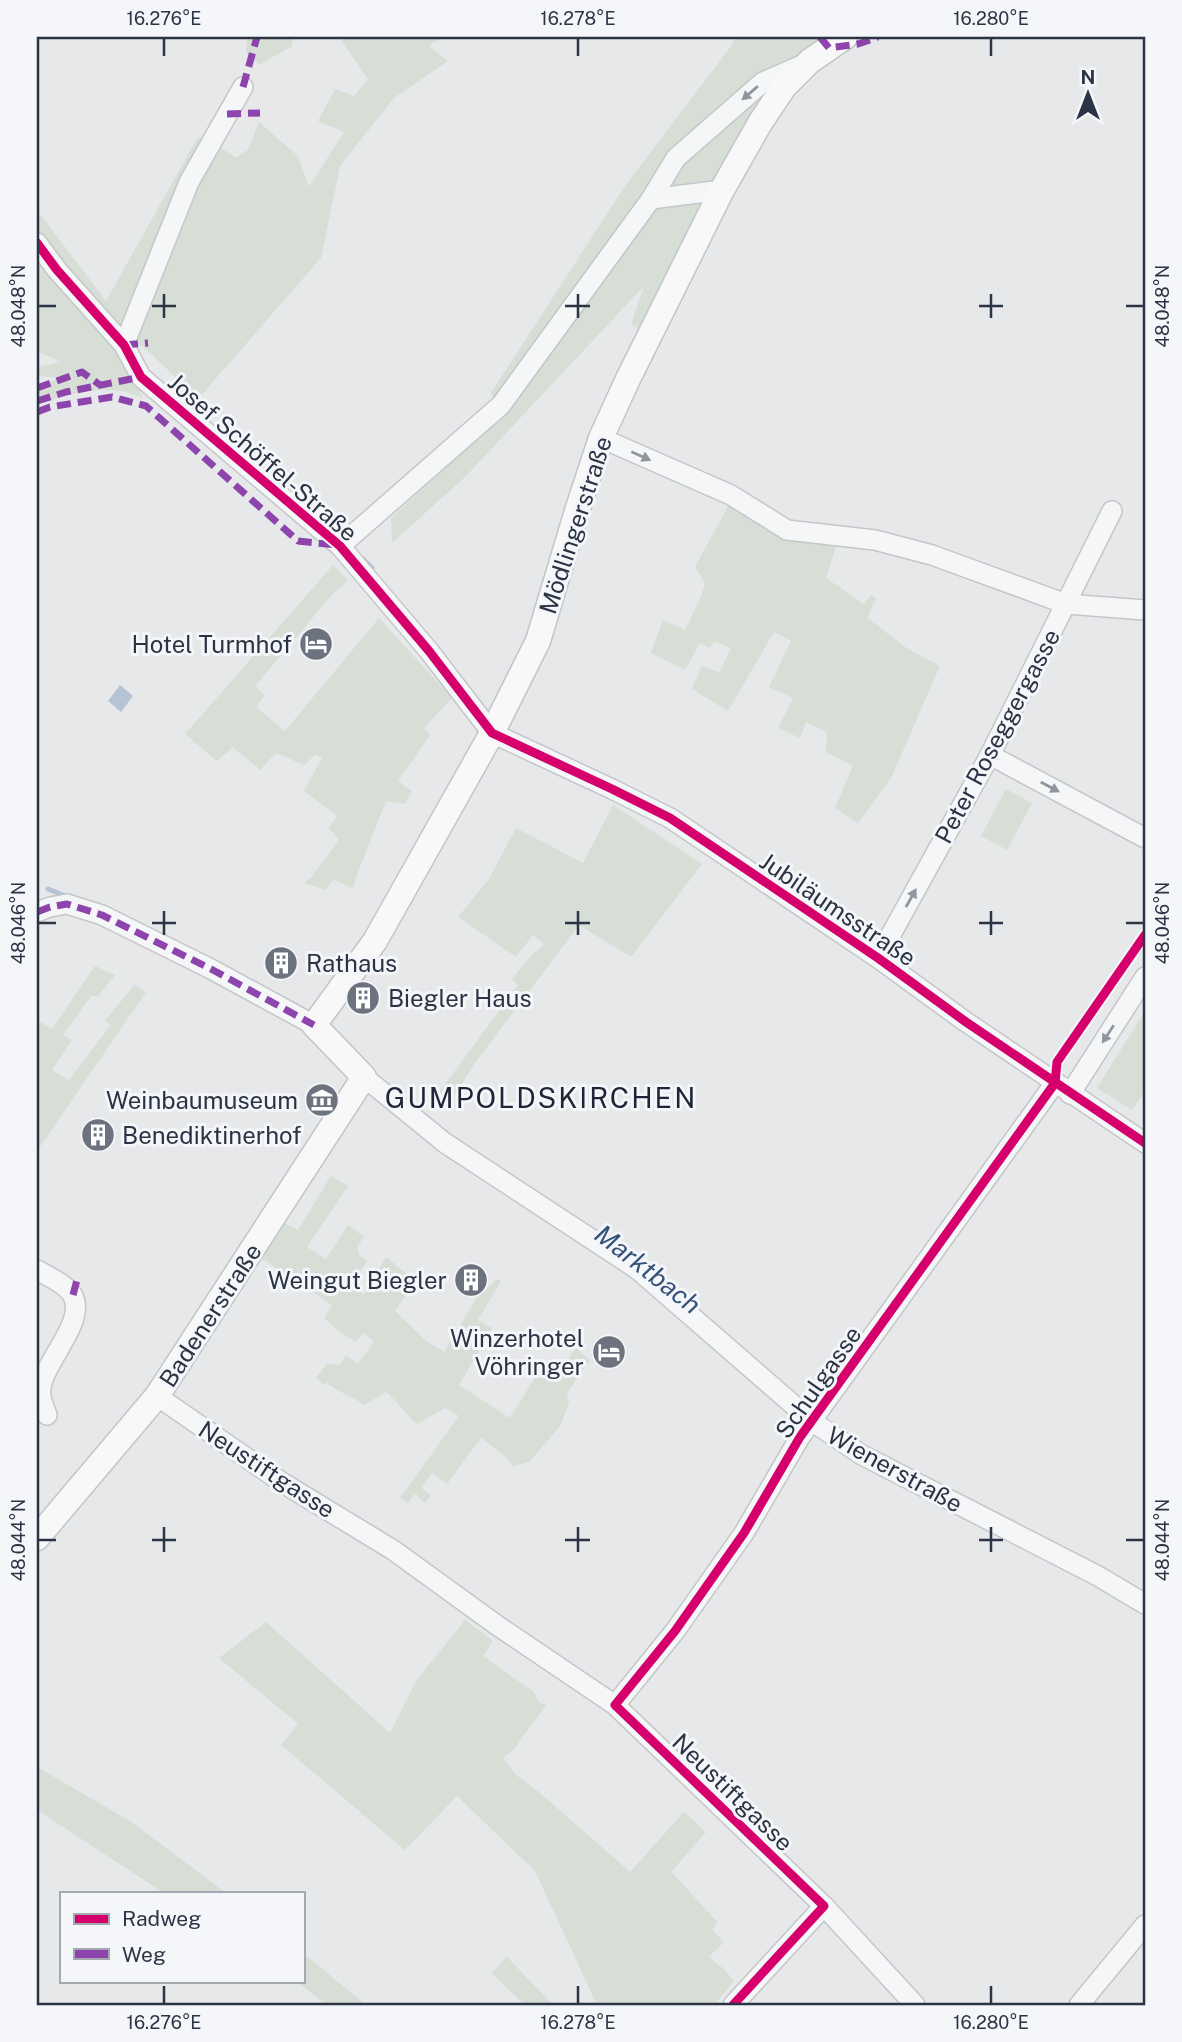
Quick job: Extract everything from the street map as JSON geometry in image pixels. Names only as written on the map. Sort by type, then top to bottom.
[{"type":"main road","name":"Mödlingerstraße","points":[[314,1025],[375,941],[492,733],[538,641],[601,438],[722,190],[784,87],[810,61],[845,37]]},
{"type":"main road","points":[[314,1025],[364,1077]]},
{"type":"main road","name":"Badenerstraße","points":[[37,1538],[157,1396],[364,1077]]},
{"type":"street","points":[[340,545],[501,405],[651,199],[676,158],[763,82],[810,61]]},
{"type":"street","points":[[124,345],[188,182],[243,87]]},
{"type":"street","points":[[651,199],[722,190]]},
{"type":"street","name":"Josef Schöffel-Straße","points":[[37,243],[57,270],[124,345],[141,377],[340,545],[429,651],[492,733]]},
{"type":"street","points":[[601,438],[731,495],[787,530],[875,540],[932,555],[1066,604],[1145,610]]},
{"type":"street","name":"Peter Roseggergasse","points":[[878,958],[990,755],[1112,511]]},
{"type":"street","name":"Jubiläumsstraße","points":[[492,733],[670,818],[1145,1143]]},
{"type":"street","points":[[990,755],[1145,838]]},
{"type":"street","points":[[37,912],[50,906],[67,904],[102,915],[211,969],[314,1025]]},
{"type":"street","name":"Schulgasse","points":[[615,1705],[675,1631],[744,1533],[800,1437],[1145,977]]},
{"type":"street","name":"Wienerstraße","points":[[364,1077],[445,1143],[637,1269],[813,1422],[862,1455],[1098,1576],[1145,1604]]},
{"type":"street","points":[[37,1270],[73,1295],[76,1314],[41,1384],[41,1397],[47,1415]]},
{"type":"street","name":"Neustiftgasse","points":[[157,1396],[283,1483],[393,1550],[498,1626],[615,1705],[824,1906],[915,2005]]},
{"type":"street","points":[[733,2005],[824,1906]]},
{"type":"street","points":[[1079,2005],[1145,1925]]},
{"type":"shaded area","points":[[247,37],[292,37],[292,46],[259,65],[246,52]]},
{"type":"shaded area","points":[[339,37],[441,37],[429,46],[448,61],[394,98],[340,166],[321,258],[198,399],[144,347],[110,339],[144,399],[104,390],[63,396],[37,405],[37,387],[60,378],[37,376],[37,367],[61,362],[37,351],[37,210],[106,301],[198,137],[236,158],[248,150],[259,122],[298,156],[309,187],[344,132],[318,121],[335,89],[354,96],[368,79]]},
{"type":"shaded area","points":[[736,37],[828,37],[642,331],[631,324],[644,286],[465,477],[392,543],[391,518],[503,415],[491,393],[625,186]]},
{"type":"shaded area","points":[[728,506],[773,534],[836,547],[826,578],[864,604],[871,595],[876,599],[867,618],[908,649],[940,666],[891,778],[858,823],[835,808],[853,766],[826,752],[827,732],[806,722],[800,738],[778,728],[793,698],[769,687],[791,641],[774,632],[728,711],[692,689],[702,665],[719,673],[731,648],[714,641],[710,648],[700,643],[685,670],[651,653],[663,620],[685,630],[705,583],[695,567]]},
{"type":"shaded area","points":[[333,565],[348,580],[331,596],[255,686],[265,695],[256,707],[285,731],[379,618],[452,698],[424,728],[430,735],[398,781],[412,791],[405,804],[386,801],[353,889],[333,879],[326,890],[305,883],[339,840],[329,828],[337,816],[304,791],[322,758],[315,755],[304,765],[276,753],[260,770],[233,747],[217,761],[185,734]]},
{"type":"shaded area","points":[[1006,789],[1032,803],[1007,850],[981,836]]},
{"type":"shaded area","points":[[613,805],[702,864],[631,957],[579,925],[475,1063],[447,1107],[435,1098],[518,985],[512,979],[544,944],[533,935],[516,957],[458,917],[489,879],[516,828],[583,863]]},
{"type":"shaded area","points":[[95,966],[115,975],[98,996],[91,996],[63,1035],[72,1040],[52,1070],[69,1080],[111,1025],[105,1021],[134,985],[146,992],[37,1151],[37,1020],[52,1029]]},
{"type":"shaded area","points":[[1145,1011],[1145,1091],[1132,1110],[1097,1088]]},
{"type":"shaded area","points":[[331,1176],[348,1186],[307,1247],[326,1259],[348,1225],[364,1237],[357,1247],[360,1256],[367,1261],[351,1286],[364,1294],[386,1257],[416,1281],[395,1311],[426,1341],[444,1352],[476,1299],[497,1279],[501,1281],[478,1320],[492,1328],[459,1385],[510,1418],[541,1368],[556,1377],[576,1348],[590,1360],[567,1393],[569,1402],[561,1425],[529,1462],[513,1466],[506,1457],[481,1438],[447,1484],[432,1473],[421,1488],[431,1495],[425,1503],[415,1494],[408,1503],[400,1498],[459,1416],[445,1408],[417,1424],[386,1392],[364,1405],[327,1383],[324,1385],[316,1378],[327,1364],[339,1365],[346,1355],[358,1364],[374,1341],[363,1333],[356,1342],[338,1331],[324,1318],[332,1305],[258,1256],[280,1221],[298,1230]]},
{"type":"shaded area","points":[[465,1620],[493,1641],[483,1656],[534,1692],[539,1702],[546,1705],[514,1749],[503,1758],[516,1775],[630,1872],[684,1812],[706,1832],[671,1872],[718,1922],[712,1930],[724,1942],[709,1957],[734,1981],[714,2005],[597,2005],[535,1871],[457,1796],[405,1850],[281,1745],[298,1724],[219,1658],[266,1622],[390,1733],[416,1681]]},
{"type":"shaded area","points":[[37,1767],[130,1821],[225,1892],[162,1892],[37,1810]]},
{"type":"shaded area","points":[[304,1954],[366,2005],[327,2005],[297,1982],[304,1982]]},
{"type":"shaded area","points":[[507,1957],[553,2005],[525,2005],[491,1973]]},
{"type":"water","points":[[120,685],[133,696],[121,712],[108,701]]},
{"type":"waterway","points":[[363,559],[372,568]]},
{"type":"waterway","name":"Marktbach","points":[[48,889],[68,897]]},
{"type":"marked path","points":[[243,87],[257,37]]},
{"type":"marked path","points":[[820,37],[829,48],[858,44],[878,37]]},
{"type":"marked path","points":[[227,114],[260,113]]},
{"type":"marked path","points":[[124,345],[148,343]]},
{"type":"marked path","points":[[37,388],[82,372],[100,385]]},
{"type":"marked path","points":[[37,401],[66,392],[141,377]]},
{"type":"marked path","points":[[37,412],[50,407],[112,397],[146,406],[298,541],[336,545]]},
{"type":"marked path","points":[[37,912],[67,904],[102,915],[211,969],[314,1025]]},
{"type":"marked path","points":[[73,1295],[78,1276]]},
{"type":"cycle path","points":[[37,243],[57,270],[124,345],[141,377],[340,546],[429,651],[492,733],[670,818],[1145,1143]]},
{"type":"cycle path","points":[[733,2005],[824,1906],[615,1705],[675,1631],[744,1533],[800,1437],[1055,1083],[1057,1062],[1145,935]]},
{"type":"place","name":"Hotel Turmhof","points":[[316,644]]},
{"type":"place","name":"Rathaus","points":[[281,963]]},
{"type":"place","name":"Biegler Haus","points":[[363,998]]},
{"type":"place","name":"Weinbaumuseum","points":[[322,1100]]},
{"type":"place","name":"Benediktinerhof","points":[[98,1135]]},
{"type":"place","name":"Weingut Biegler","points":[[471,1280]]},
{"type":"place","name":"Winzerhotel Vöhringer","points":[[609,1352]]},
{"type":"district","name":"GUMPOLDSKIRCHEN","points":[[541,1097]]}]
